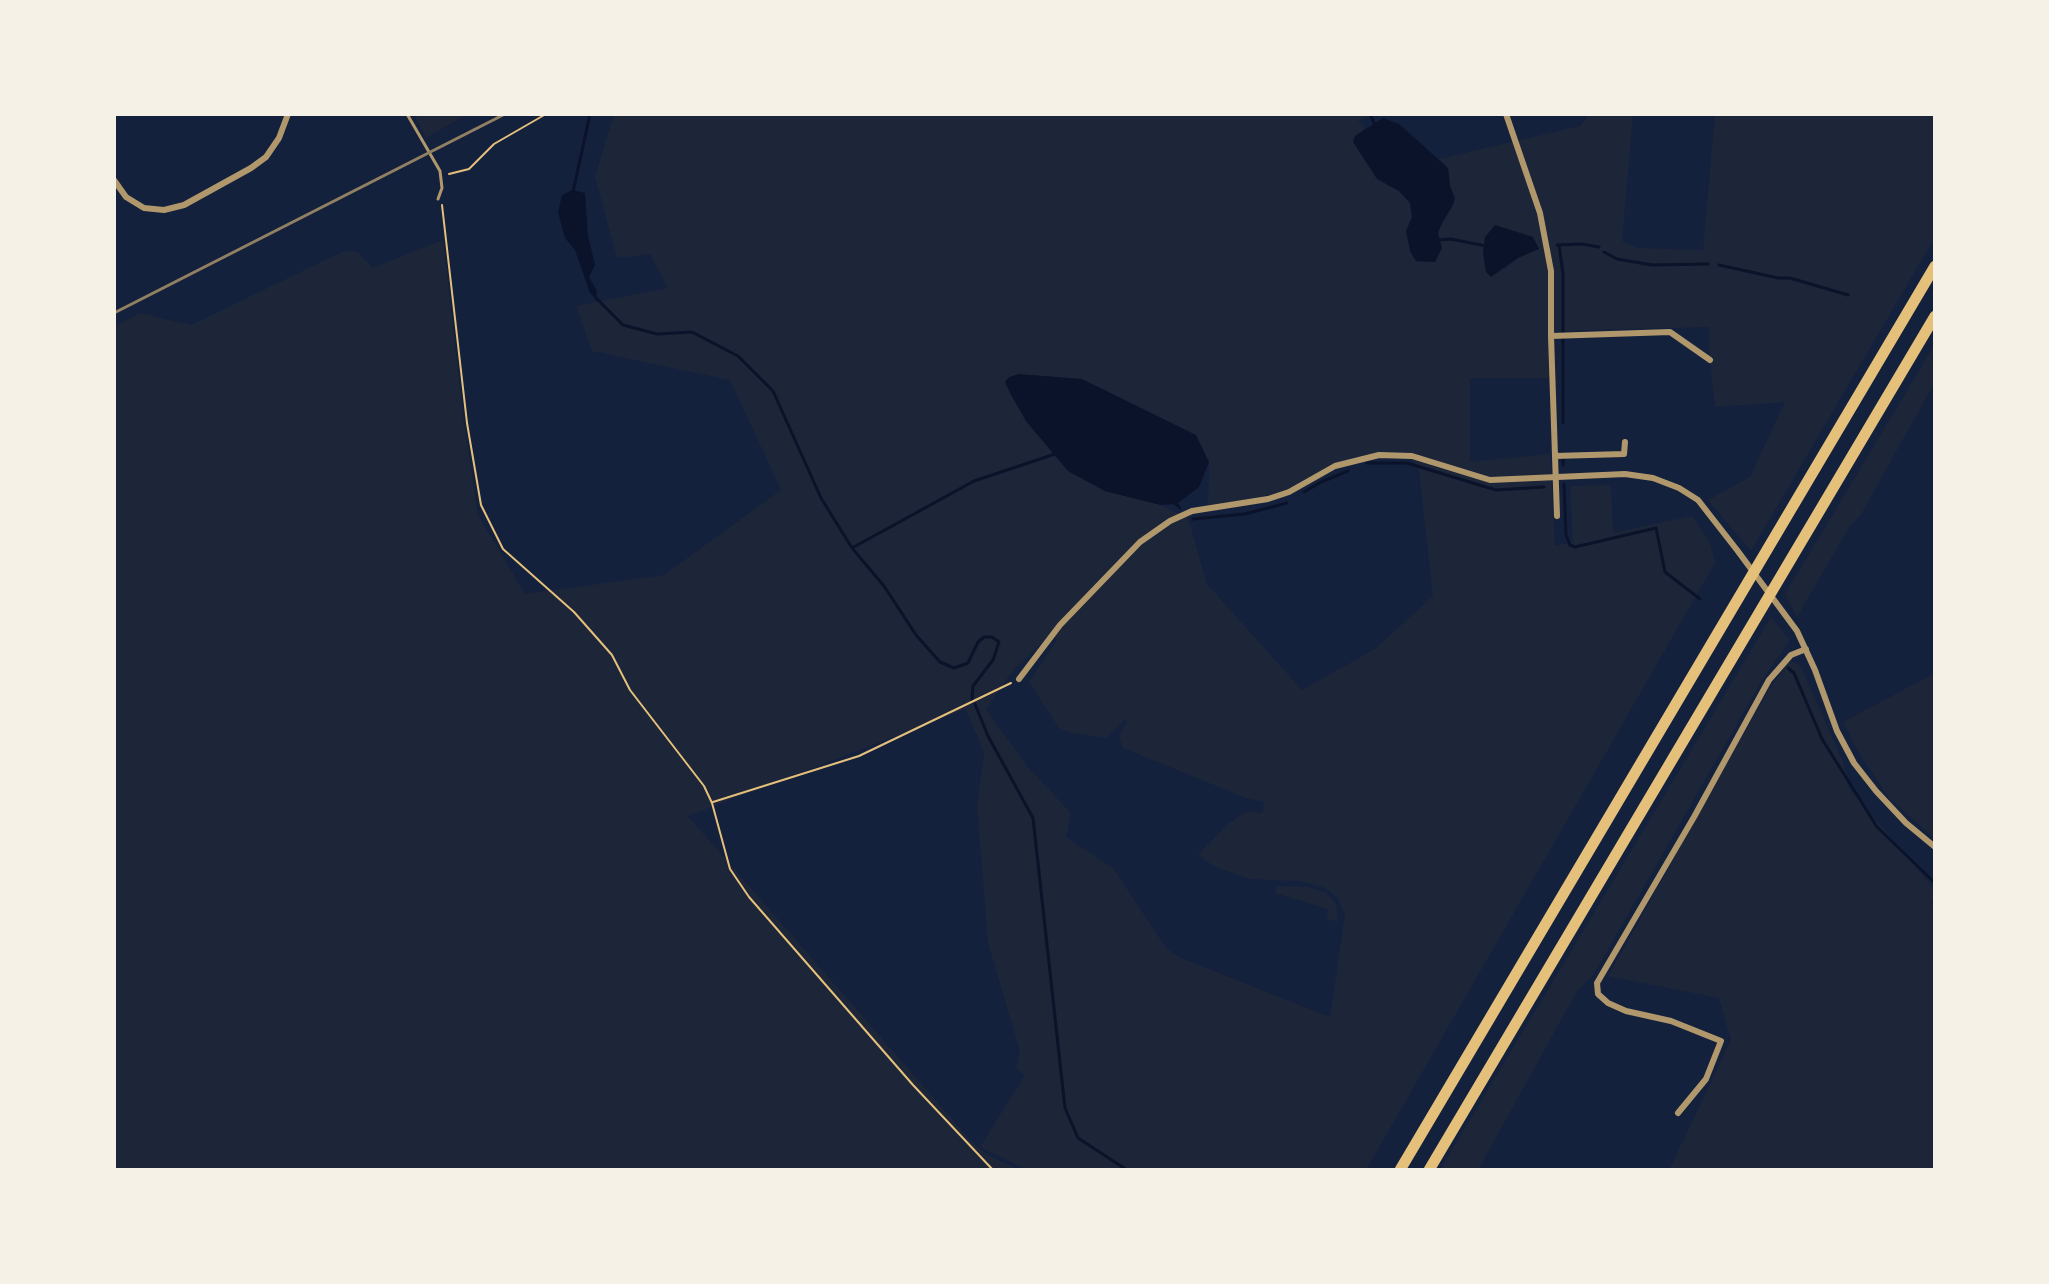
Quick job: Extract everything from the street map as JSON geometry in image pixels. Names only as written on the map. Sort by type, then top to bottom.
[{"type":"highway","points":[[1400,1170],[1935,266]]},
{"type":"highway","points":[[1429,1170],[1935,316]]},
{"type":"street","points":[[114,180],[126,197],[144,208],[164,210],[184,205],[266,157],[279,138],[288,114]]},
{"type":"street","points":[[1506,114],[1547,241],[1553,292],[1551,336],[1557,516]]},
{"type":"street","points":[[1551,336],[1670,332],[1710,360]]},
{"type":"street","points":[[1555,456],[1624,454],[1625,442]]},
{"type":"street","points":[[1019,679],[1060,625],[1140,542],[1170,521],[1192,511],[1268,499],[1289,492],[1335,466],[1379,455],[1412,456],[1490,480],[1625,474],[1669,484],[1698,500],[1806,649],[1823,698],[1854,763],[1906,823],[1935,847]]},
{"type":"street","points":[[1678,1113],[1706,1079],[1721,1041],[1671,1021],[1626,1011],[1608,1003],[1598,994],[1596,986],[1769,680],[1791,655],[1806,649]]},
{"type":"lane","points":[[407,114],[440,171],[442,188],[438,199]]},
{"type":"path","points":[[440,171],[449,174],[469,169],[494,144],[546,114]]},
{"type":"path","points":[[442,188],[452,306],[481,505],[503,549],[574,612],[612,655],[630,690],[684,758],[712,803],[730,869],[749,897],[913,1085],[993,1170]]},
{"type":"path","points":[[712,803],[859,756],[1019,679]]},
{"type":"shaded area","points":[[414,114],[468,114],[426,138]]},
{"type":"shaded area","points":[[614,114],[1375,114],[1358,121],[1365,128],[1355,136],[1385,184],[1399,191],[1410,203],[1412,217],[1406,231],[1416,261],[1435,262],[1441,249],[1438,233],[1454,198],[1448,168],[1439,159],[1580,126],[1590,114],[1633,114],[1622,241],[1639,248],[1703,250],[1715,114],[1935,114],[1935,237],[1751,551],[1708,500],[1750,477],[1785,402],[1715,407],[1709,327],[1555,331],[1555,378],[1470,378],[1470,462],[1550,454],[1555,546],[1573,542],[1570,486],[1611,485],[1613,533],[1692,516],[1710,542],[1715,563],[1366,1170],[1027,1170],[980,1147],[1025,1075],[1016,1068],[1020,1051],[988,943],[977,805],[984,753],[966,709],[688,816],[973,1143],[988,1155],[1019,1170],[114,1170],[114,327],[140,313],[191,325],[344,251],[357,252],[373,268],[443,240],[478,515],[525,594],[664,575],[781,490],[730,380],[592,351],[576,306],[668,288],[650,254],[617,258],[595,177]],"holes":[[[1512,231],[1533,237],[1518,258],[1504,270]],[[1006,382],[1209,462],[1208,505],[1254,499],[1288,489],[1353,458],[1382,452],[1408,453],[1419,470],[1433,596],[1375,649],[1302,690],[1207,584],[1188,518],[1161,505],[1105,491],[1068,471],[1026,421]],[[1052,634],[1057,640],[1029,682],[1059,728],[1106,738],[1125,719],[1127,722],[1119,737],[1123,748],[1246,798],[1265,802],[1262,813],[1248,811],[1229,823],[1198,855],[1215,867],[1250,879],[1299,881],[1325,888],[1337,897],[1345,915],[1330,1017],[1181,958],[1166,948],[1113,868],[1066,837],[1071,813],[1026,765],[986,709],[1013,670]]]},
{"type":"shaded area","points":[[1383,118],[1399,124],[1448,168],[1455,198],[1438,233],[1442,248],[1435,262],[1416,261],[1410,251],[1406,231],[1412,217],[1410,203],[1399,191],[1377,179],[1353,142],[1355,136]]},
{"type":"shaded area","points":[[572,190],[585,193],[588,235],[595,265],[589,277],[597,291],[596,298],[590,293],[575,250],[565,238],[558,212],[562,195]]},
{"type":"shaded area","points":[[1495,225],[1533,237],[1539,249],[1518,258],[1491,277],[1486,272],[1483,253],[1485,237]]},
{"type":"shaded area","points":[[1935,344],[1935,382],[1860,516],[1851,524],[1797,617],[1785,594]]},
{"type":"shaded area","points":[[1019,374],[1082,379],[1196,435],[1209,462],[1199,487],[1177,504],[1161,505],[1105,491],[1068,471],[1026,421],[1011,395],[1005,382]]},
{"type":"shaded area","points":[[1771,617],[1790,640],[1761,682],[1594,974],[1576,993],[1478,1170],[1440,1170]]},
{"type":"shaded area","points":[[1790,661],[1800,665],[1843,762],[1849,788],[1935,890],[1935,901],[1930,903],[1935,908],[1935,1170],[1669,1170],[1731,1040],[1719,998],[1608,976],[1769,689]]},
{"type":"shaded area","points":[[1935,673],[1935,839],[1889,798],[1843,722]]},
{"type":"shaded area","points":[[1276,886],[1309,887],[1327,893],[1336,904],[1338,922],[1327,919],[1328,909],[1275,893]]},
{"type":"waterway","points":[[573,192],[590,114]]},
{"type":"waterway","points":[[1370,114],[1375,125]]},
{"type":"waterway","points":[[1438,240],[1451,239],[1486,246]]},
{"type":"waterway","points":[[1557,245],[1599,247]]},
{"type":"waterway","points":[[1559,245],[1563,274],[1563,423]]},
{"type":"waterway","points":[[1604,252],[1617,259],[1652,265],[1708,264]]},
{"type":"waterway","points":[[1719,265],[1790,278],[1848,295]]},
{"type":"waterway","points":[[595,297],[623,325],[657,334],[692,332],[738,356],[773,391],[821,498],[852,548],[884,586],[916,635],[940,662],[954,668],[968,663],[978,642],[984,637],[992,637],[999,642],[993,660],[973,686],[972,699]]},
{"type":"waterway","points":[[852,548],[974,481],[1055,454]]},
{"type":"waterway","points":[[1563,459],[1563,465]]},
{"type":"waterway","points":[[1367,463],[1407,463],[1496,490],[1544,487]]},
{"type":"waterway","points":[[1304,492],[1348,471]]},
{"type":"waterway","points":[[1564,484],[1566,535],[1570,545],[1575,547],[1656,528],[1665,572],[1700,599]]},
{"type":"waterway","points":[[1174,502],[1180,508]]},
{"type":"waterway","points":[[1193,519],[1245,514],[1287,503]]},
{"type":"waterway","points":[[1788,668],[1794,673],[1822,739],[1877,827],[1935,883]]},
{"type":"waterway","points":[[975,704],[988,736],[1033,818],[1065,1108],[1078,1138],[1127,1170]]},
{"type":"railway","points":[[114,313],[505,114]]}]
